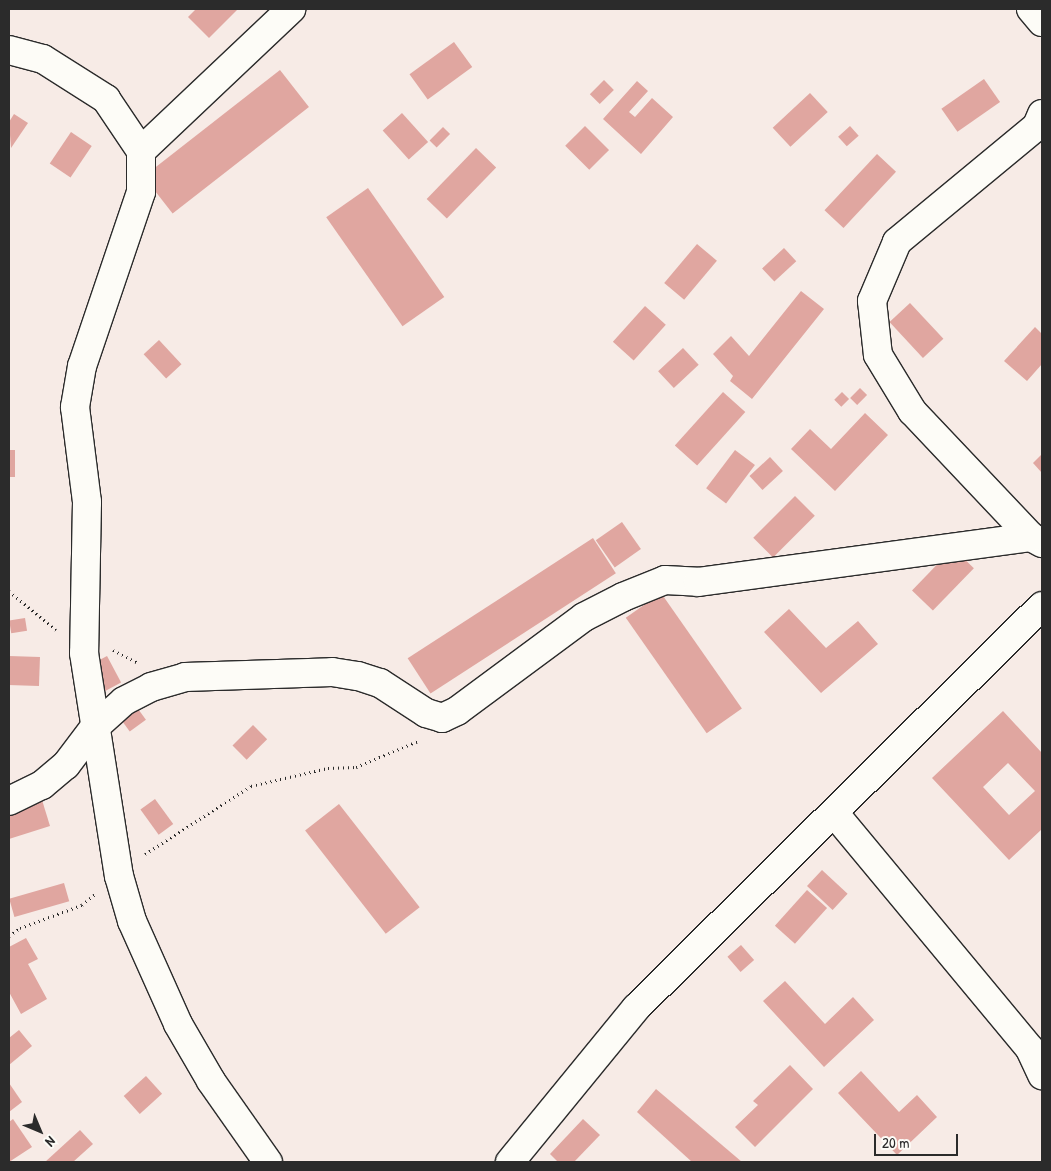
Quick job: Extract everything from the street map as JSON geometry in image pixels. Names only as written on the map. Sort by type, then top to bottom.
[{"type":"street","points":[[141,151],[292,9]]},
{"type":"street","points":[[1031,9],[1042,22]]},
{"type":"street","points":[[9,50],[43,59],[106,99],[141,151],[141,192],[82,366],[75,407],[87,502],[84,653],[94,728],[119,876],[132,921],[178,1024],[211,1081],[268,1162]]},
{"type":"street","points":[[1037,540],[912,411],[878,355],[872,301],[897,242],[1037,126],[1042,114]]},
{"type":"street","points":[[9,800],[42,785],[80,749],[94,728],[138,693],[185,677],[332,672],[380,683],[426,713],[442,718],[457,711],[584,617],[623,597],[664,580],[698,582],[1037,540]]},
{"type":"street","points":[[510,1162],[636,1008],[835,814],[1042,606]]},
{"type":"street","points":[[835,814],[1030,1050],[1042,1075]]},
{"type":"path","points":[[9,936],[20,928],[82,905],[166,839],[251,786],[328,768],[356,767],[426,736],[442,718]]},
{"type":"building","points":[[196,9],[238,9],[209,38],[188,17]]},
{"type":"building","points":[[454,42],[472,67],[428,99],[410,74]]},
{"type":"building","points":[[280,70],[309,107],[173,214],[144,177]]},
{"type":"building","points":[[984,79],[1000,102],[957,132],[941,109]]},
{"type":"building","points":[[604,80],[614,90],[600,104],[590,94]]},
{"type":"building","points":[[637,81],[648,91],[629,112],[635,117],[652,98],[673,117],[641,154],[603,119]]},
{"type":"building","points":[[810,93],[828,112],[790,147],[773,128]]},
{"type":"building","points":[[402,113],[428,142],[409,159],[383,130]]},
{"type":"building","points":[[14,114],[28,123],[11,148],[9,122]]},
{"type":"building","points":[[585,126],[609,150],[589,170],[565,146]]},
{"type":"building","points":[[850,126],[859,136],[847,146],[838,137]]},
{"type":"building","points":[[443,127],[450,134],[437,148],[430,140]]},
{"type":"building","points":[[71,132],[92,146],[70,177],[50,164]]},
{"type":"building","points":[[476,148],[496,167],[447,219],[427,199]]},
{"type":"building","points":[[877,154],[896,172],[844,228],[824,210]]},
{"type":"building","points":[[368,188],[444,297],[403,326],[326,217]]},
{"type":"building","points":[[697,244],[717,261],[684,300],[664,283]]},
{"type":"building","points":[[784,248],[796,261],[774,282],[762,268]]},
{"type":"building","points":[[801,291],[824,309],[752,399],[730,381],[733,376],[713,354],[731,336],[749,356]]},
{"type":"building","points":[[910,303],[943,339],[923,358],[890,322]]},
{"type":"building","points":[[645,306],[666,325],[634,360],[613,342]]},
{"type":"building","points":[[1035,327],[1042,334],[1042,364],[1027,381],[1004,361]]},
{"type":"building","points":[[159,340],[182,364],[166,378],[144,354]]},
{"type":"building","points":[[683,348],[699,365],[674,388],[658,371]]},
{"type":"building","points":[[860,388],[867,395],[857,405],[850,398]]},
{"type":"building","points":[[723,392],[745,412],[697,466],[675,446]]},
{"type":"building","points":[[842,392],[849,399],[841,407],[834,400]]},
{"type":"building","points":[[865,413],[888,435],[835,491],[791,449],[810,429],[831,449]]},
{"type":"building","points":[[9,450],[15,450],[15,477],[9,477]]},
{"type":"building","points":[[735,450],[755,465],[726,503],[706,488]]},
{"type":"building","points":[[1042,454],[1042,473],[1033,463]]},
{"type":"building","points":[[770,457],[783,471],[762,490],[750,476]]},
{"type":"building","points":[[795,496],[815,516],[773,558],[753,538]]},
{"type":"building","points":[[622,522],[641,549],[615,567],[596,540]]},
{"type":"building","points":[[593,538],[616,573],[431,694],[408,658]]},
{"type":"building","points":[[953,548],[974,568],[933,611],[912,590]]},
{"type":"building","points":[[661,593],[742,709],[707,733],[626,618]]},
{"type":"building","points":[[789,609],[826,648],[858,621],[878,644],[821,693],[764,632]]},
{"type":"building","points":[[25,618],[27,631],[11,633],[9,621]]},
{"type":"building","points":[[9,656],[40,657],[39,686],[9,685]]},
{"type":"building","points":[[107,656],[121,682],[104,691],[90,665]]},
{"type":"building","points":[[133,702],[146,720],[130,732],[117,714]]},
{"type":"building","points":[[1003,711],[1042,753],[1042,829],[1009,860],[932,778]],"holes":[[[1008,763],[1035,791],[1009,815],[983,787]]]},
{"type":"building","points":[[253,725],[267,739],[247,760],[232,746]]},
{"type":"building","points":[[155,799],[173,824],[159,835],[140,810]]},
{"type":"building","points":[[42,800],[50,826],[9,839],[9,811]]},
{"type":"building","points":[[339,804],[420,907],[386,934],[305,830]]},
{"type":"building","points":[[822,870],[848,894],[833,910],[807,886]]},
{"type":"building","points":[[64,883],[69,901],[14,917],[9,899]]},
{"type":"building","points":[[807,890],[827,908],[795,944],[775,926]]},
{"type":"building","points":[[26,938],[38,959],[28,964],[47,999],[21,1014],[9,992],[9,947]]},
{"type":"building","points":[[741,945],[754,960],[741,972],[727,957]]},
{"type":"building","points":[[785,981],[825,1024],[853,997],[874,1020],[824,1067],[763,1001]]},
{"type":"building","points":[[19,1030],[32,1046],[9,1065],[9,1038]]},
{"type":"building","points":[[790,1065],[813,1089],[755,1147],[735,1127],[758,1105],[753,1101]]},
{"type":"building","points":[[861,1071],[899,1112],[917,1095],[937,1117],[897,1155],[838,1093]]},
{"type":"building","points":[[146,1076],[162,1094],[140,1114],[124,1096]]},
{"type":"building","points":[[9,1083],[22,1102],[9,1112]]},
{"type":"building","points":[[656,1089],[742,1162],[692,1162],[637,1112]]},
{"type":"building","points":[[13,1119],[32,1147],[9,1162],[9,1122]]},
{"type":"building","points":[[583,1119],[600,1135],[574,1162],[558,1162],[550,1154]]},
{"type":"building","points":[[80,1130],[93,1144],[73,1162],[45,1162]]}]
